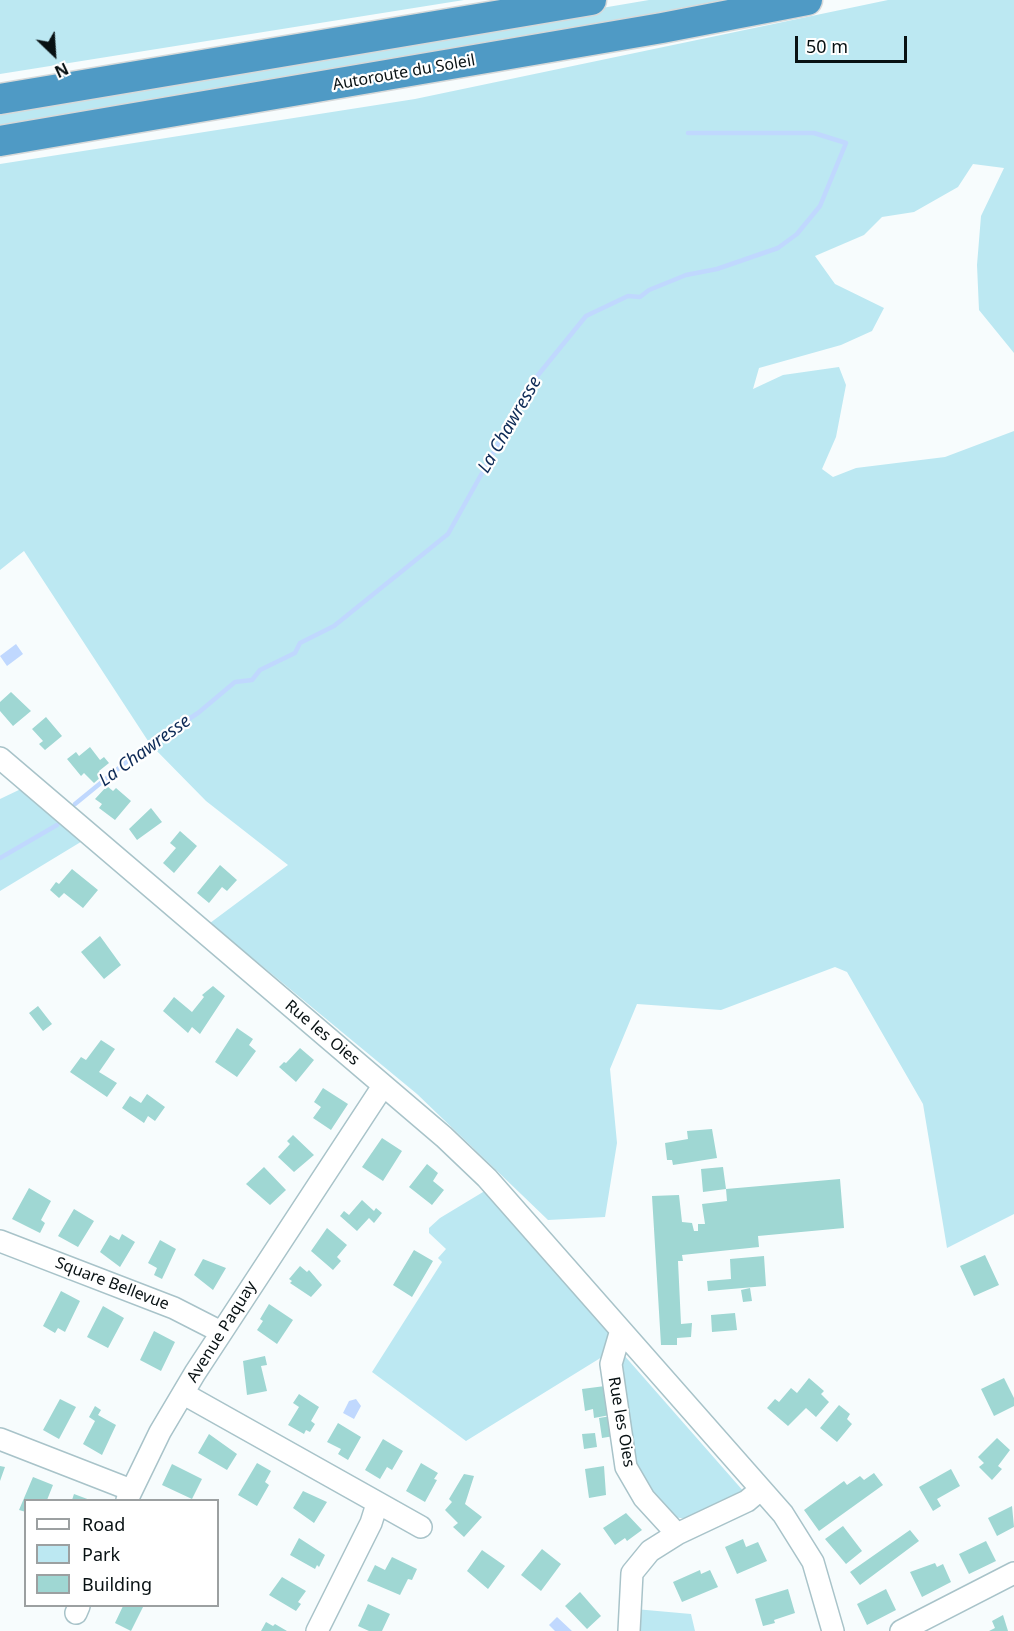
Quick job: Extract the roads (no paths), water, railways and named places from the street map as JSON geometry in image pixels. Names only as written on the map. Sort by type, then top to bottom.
[{"type":"highway","name":"Autoroute du Soleil","points":[[0,141],[591,41],[807,0]]},
{"type":"highway","points":[[0,99],[587,1]]},
{"type":"street","name":"Rue les Oies","points":[[0,759],[383,1086],[487,1178],[783,1514],[813,1562],[833,1631]]},
{"type":"street","name":"Avenue Paquay","points":[[383,1086],[221,1332],[184,1394],[421,1527]]},
{"type":"street","name":"Square Bellevue","points":[[0,1241],[174,1308],[221,1332]]},
{"type":"street","name":"Rue les Oies","points":[[621,1330],[611,1364],[626,1467],[644,1498],[677,1534]]},
{"type":"street","points":[[0,1439],[129,1495],[160,1432],[184,1394]]},
{"type":"street","points":[[630,1629],[632,1573],[650,1551],[677,1534],[747,1501],[760,1490]]},
{"type":"street","points":[[317,1631],[371,1523],[377,1504]]},
{"type":"street","points":[[901,1631],[1014,1573]]},
{"type":"waterway","name":"La Chawresse","points":[[75,804],[141,750],[198,713],[235,682],[252,680],[260,670],[295,653],[300,643],[334,626],[448,534],[534,380],[586,316],[628,296],[640,297],[649,290],[686,275],[717,269],[778,248],[797,234],[820,206],[846,143],[814,133],[688,133]]},
{"type":"waterway","points":[[0,858],[57,825]]}]
